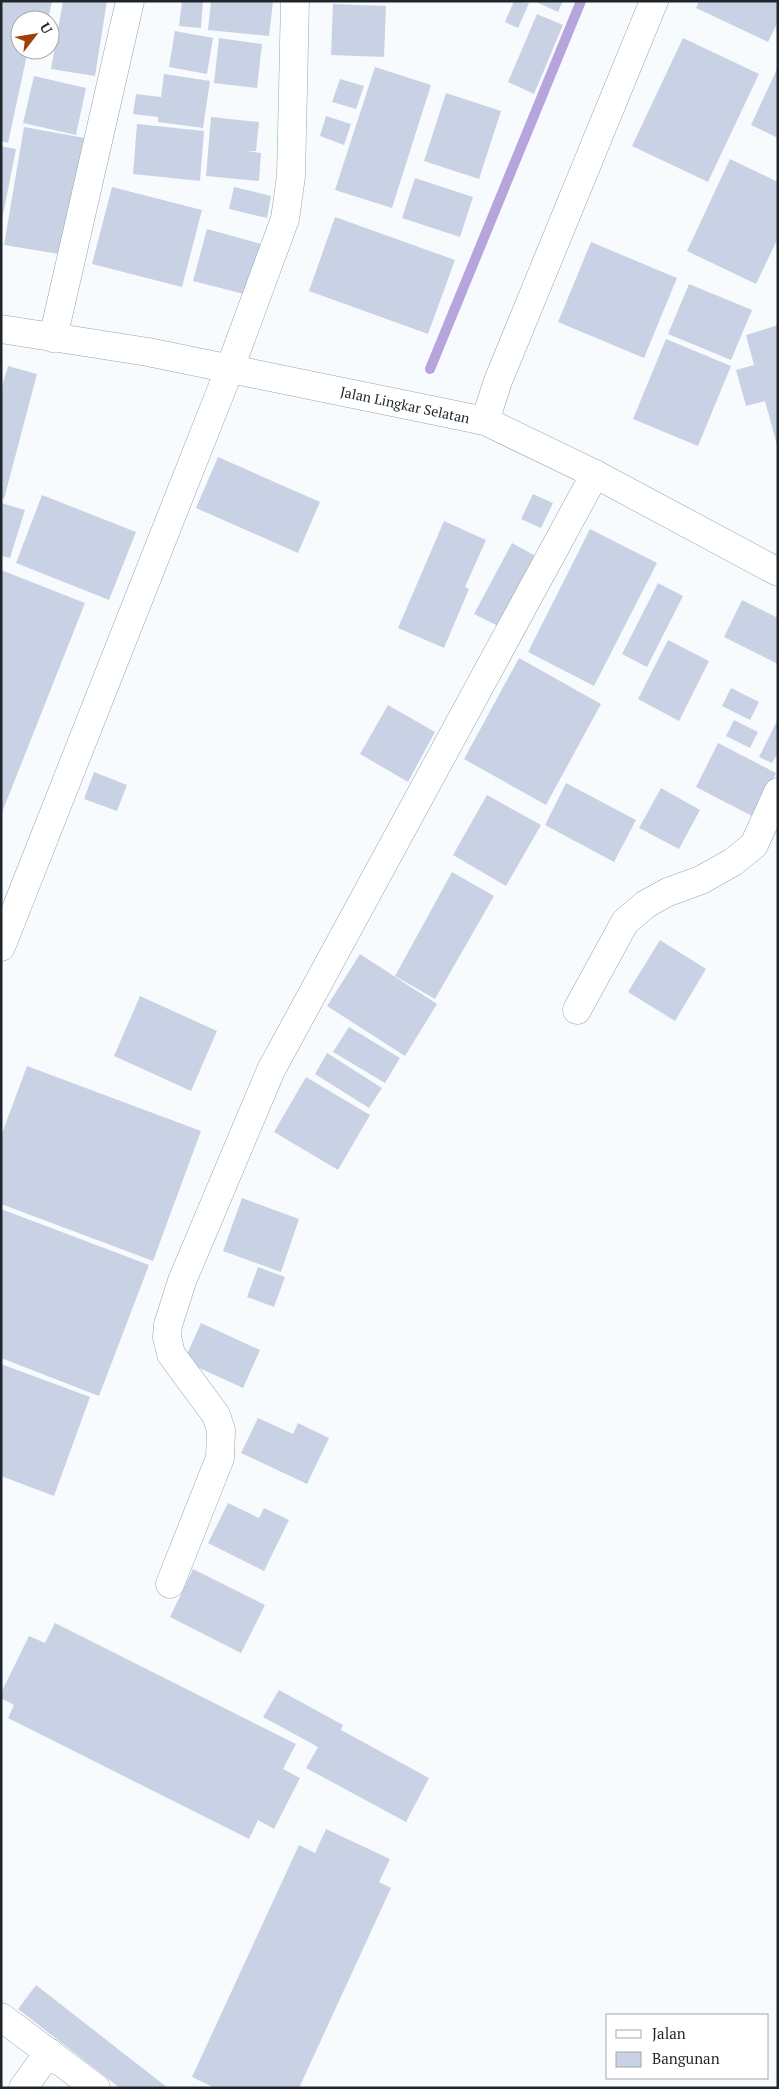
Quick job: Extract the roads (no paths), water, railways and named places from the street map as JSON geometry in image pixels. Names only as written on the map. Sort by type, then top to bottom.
[{"type":"main road","points":[[53,338],[130,1]]},
{"type":"main road","points":[[1,947],[230,368],[285,219],[291,176],[295,1]]},
{"type":"main road","points":[[485,422],[498,381],[654,1]]},
{"type":"main road","name":"Jalan Lingkar Selatan","points":[[1,329],[148,352],[485,422],[595,474],[778,572]]},
{"type":"main road","points":[[170,1584],[220,1458],[222,1441],[216,1415],[171,1354],[167,1337],[168,1325],[182,1281],[271,1070],[595,474]]},
{"type":"main road","points":[[577,1010],[625,922],[646,904],[668,892],[701,880],[733,862],[754,844],[778,792]]},
{"type":"main road","points":[[1,2017],[96,2088]]},
{"type":"main road","points":[[23,2088],[49,2052]]},
{"type":"waterway","points":[[430,369],[581,1]]}]
